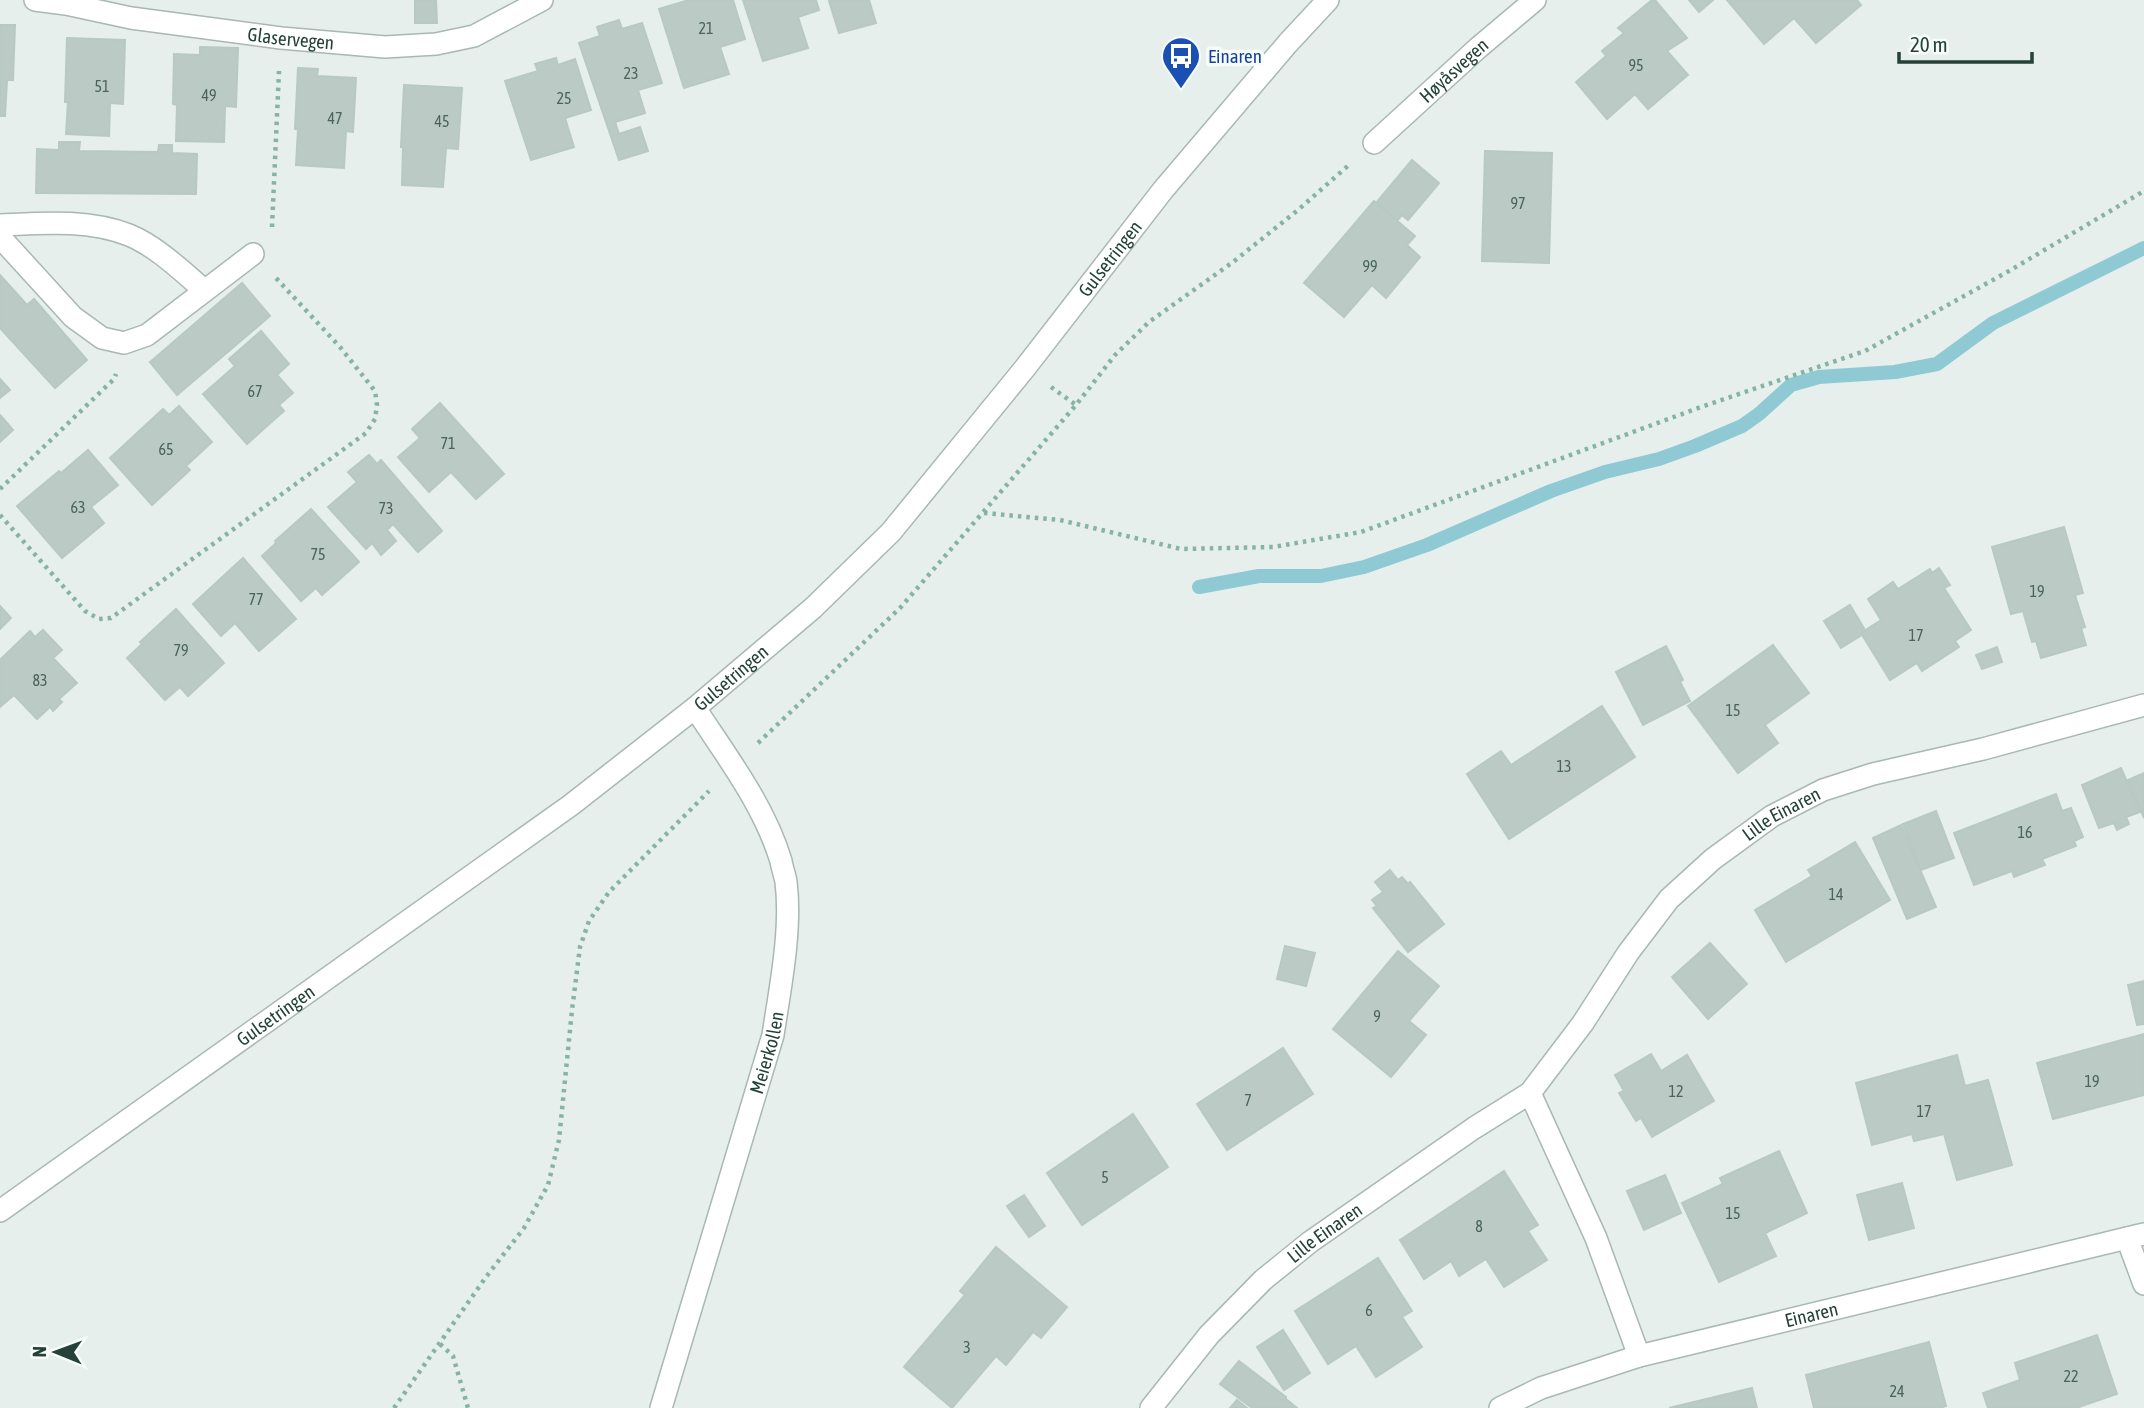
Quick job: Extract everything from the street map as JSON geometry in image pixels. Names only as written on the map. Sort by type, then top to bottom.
[{"type":"street","name":"Glaservegen","points":[[35,0],[131,18],[281,38],[385,47],[436,44],[474,36],[542,0]]},
{"type":"street","name":"Gulsetringen","points":[[0,1211],[561,813],[695,708],[813,608],[891,533],[1000,400],[1163,190],[1328,0]]},
{"type":"street","name":"Høyåsvegen","points":[[1374,143],[1535,0]]},
{"type":"street","points":[[0,225],[55,222],[90,225],[130,235],[168,258],[204,289]]},
{"type":"street","points":[[0,237],[73,317],[102,338],[124,343],[147,335],[253,254]]},
{"type":"street","name":"Lille Einaren","points":[[1151,1408],[1209,1335],[1263,1280],[1310,1242],[1474,1128],[1530,1093],[1583,1023],[1628,953],[1669,899],[1713,859],[1772,816],[1824,790],[1873,774],[1983,749],[2144,705]]},
{"type":"street","name":"Meierkollen","points":[[660,1408],[773,1035],[783,971],[786,922],[786,881],[774,840],[758,805],[695,708]]},
{"type":"street","points":[[1530,1093],[1596,1238],[1639,1356]]},
{"type":"street","name":"Einaren","points":[[1500,1408],[1541,1388],[1639,1356],[2135,1236],[2144,1284]]},
{"type":"path","points":[[0,515],[85,611],[99,619],[111,618],[366,433],[375,419],[375,391],[340,347],[253,254],[269,240],[273,224],[281,38]]},
{"type":"path","points":[[777,724],[900,608],[1076,405],[1115,355],[1149,322],[1276,228],[1374,143]]},
{"type":"path","points":[[984,513],[1060,520],[1181,549],[1273,547],[1361,532],[1701,407],[1865,351],[2009,271],[2144,191]]},
{"type":"path","points":[[0,489],[114,379],[124,343]]},
{"type":"path","points":[[1050,387],[1076,405]]},
{"type":"path","points":[[394,1408],[486,1277],[524,1228],[548,1185],[559,1140],[580,947],[589,921],[609,891],[691,808]]},
{"type":"path","points":[[440,1344],[453,1356],[468,1408]]},
{"type":"building","points":[[415,0],[436,0],[437,23],[415,23]]},
{"type":"building","points":[[689,0],[733,0],[745,39],[720,47],[729,74],[684,88],[659,9]]},
{"type":"building","points":[[743,0],[816,0],[819,10],[798,17],[808,48],[763,61]]},
{"type":"building","points":[[869,0],[876,23],[839,33],[829,1]]},
{"type":"building","points":[[1655,0],[1687,38],[1667,51],[1688,75],[1648,109],[1635,94],[1607,119],[1576,82],[1606,56],[1602,51],[1624,33],[1618,28]]},
{"type":"building","points":[[1689,0],[1713,0],[1699,12]]},
{"type":"building","points":[[1727,0],[1857,0],[1861,5],[1816,43],[1794,18],[1764,44]]},
{"type":"building","points":[[619,20],[622,29],[642,23],[662,83],[638,90],[645,113],[615,122],[619,134],[640,127],[648,151],[619,160],[579,43],[600,36],[597,27]]},
{"type":"building","points":[[0,25],[15,25],[13,80],[7,80],[5,116],[0,116]]},
{"type":"building","points":[[67,38],[125,40],[123,104],[110,103],[109,136],[66,134]]},
{"type":"building","points":[[200,47],[238,48],[236,107],[225,106],[224,142],[176,141],[177,105],[173,104],[174,54],[200,55]]},
{"type":"building","points":[[556,58],[558,65],[575,59],[591,110],[565,118],[574,147],[531,160],[505,81],[538,71],[535,64]]},
{"type":"building","points":[[298,68],[318,69],[317,76],[356,78],[353,132],[346,131],[344,168],[296,165]]},
{"type":"building","points":[[404,85],[462,88],[458,149],[446,148],[443,187],[402,185]]},
{"type":"building","points":[[59,142],[80,142],[79,151],[158,152],[159,145],[172,145],[172,153],[197,154],[196,194],[36,193],[37,149],[59,150]]},
{"type":"building","points":[[1485,151],[1552,153],[1549,263],[1482,261]]},
{"type":"building","points":[[1412,160],[1439,183],[1408,220],[1402,215],[1397,221],[1376,203]]},
{"type":"building","points":[[1374,201],[1415,236],[1407,245],[1420,257],[1386,298],[1372,285],[1344,317],[1304,283]]},
{"type":"building","points":[[0,275],[27,305],[34,299],[87,360],[55,388],[0,328]]},
{"type":"building","points":[[242,283],[270,316],[177,395],[150,362]]},
{"type":"building","points":[[261,331],[289,364],[277,375],[293,393],[279,405],[284,411],[247,444],[203,394],[235,366],[229,359]]},
{"type":"building","points":[[0,379],[10,390],[0,398]]},
{"type":"building","points":[[440,403],[504,474],[476,499],[451,472],[429,492],[398,457],[420,438],[412,429]]},
{"type":"building","points":[[179,406],[212,442],[186,466],[190,470],[152,505],[110,458],[163,409],[169,415]]},
{"type":"building","points":[[0,415],[13,430],[0,442]]},
{"type":"building","points":[[88,450],[118,485],[91,507],[104,523],[62,558],[17,506]]},
{"type":"building","points":[[369,455],[377,464],[381,460],[442,531],[418,552],[393,524],[387,530],[396,541],[381,555],[372,543],[366,549],[328,507],[357,482],[348,472]]},
{"type":"building","points":[[311,509],[359,562],[322,595],[316,588],[301,601],[262,556]]},
{"type":"building","points":[[2064,527],[2083,593],[2075,595],[2085,627],[2081,628],[2086,645],[2041,658],[2036,641],[2032,642],[2023,611],[2011,614],[1992,547]]},
{"type":"building","points":[[243,558],[296,619],[259,651],[235,623],[221,636],[193,604]]},
{"type":"building","points":[[1939,568],[1950,585],[1944,588],[1971,630],[1955,641],[1959,647],[1922,671],[1917,663],[1890,680],[1861,633],[1881,620],[1868,599],[1893,582],[1898,589],[1930,569],[1932,573]]},
{"type":"building","points":[[1850,605],[1865,630],[1862,635],[1841,648],[1824,621]]},
{"type":"building","points":[[0,606],[11,618],[0,629]]},
{"type":"building","points":[[176,609],[224,663],[188,696],[180,687],[165,700],[127,658],[142,644],[140,642]]},
{"type":"building","points":[[43,630],[62,650],[53,658],[77,683],[59,699],[62,702],[53,711],[50,707],[37,719],[14,695],[0,707],[0,660],[30,631],[35,637]]},
{"type":"building","points":[[1773,645],[1809,693],[1765,725],[1778,743],[1738,773],[1688,706]]},
{"type":"building","points":[[1666,646],[1690,701],[1643,725],[1616,672]]},
{"type":"building","points":[[1997,647],[2002,662],[1982,669],[1976,655]]},
{"type":"building","points":[[1602,706],[1635,757],[1509,839],[1467,774],[1501,751],[1511,765]]},
{"type":"building","points":[[2121,768],[2140,812],[2126,817],[2129,824],[2117,830],[2114,823],[2099,828],[2082,785]]},
{"type":"building","points":[[2144,773],[2144,818],[2128,780]]},
{"type":"building","points":[[2056,794],[2062,811],[2071,808],[2083,837],[2074,841],[2076,846],[2042,859],[2045,865],[2014,877],[2012,871],[1974,885],[1954,833]]},
{"type":"building","points":[[1936,811],[1954,858],[1921,870],[1903,824]]},
{"type":"building","points":[[1901,825],[1936,907],[1907,919],[1873,838]]},
{"type":"building","points":[[1855,842],[1890,900],[1786,962],[1755,910],[1812,876],[1808,870]]},
{"type":"building","points":[[1390,870],[1398,880],[1402,877],[1408,884],[1410,882],[1444,924],[1408,952],[1373,908],[1377,906],[1372,900],[1383,892],[1375,882]]},
{"type":"building","points":[[1710,943],[1747,984],[1708,1019],[1672,977]]},
{"type":"building","points":[[1285,946],[1315,953],[1306,986],[1277,979]]},
{"type":"building","points":[[1398,951],[1439,986],[1409,1021],[1426,1035],[1391,1077],[1333,1029]]},
{"type":"building","points":[[2144,981],[2144,1024],[2137,1025],[2128,985]]},
{"type":"building","points":[[2144,1034],[2144,1095],[2053,1119],[2037,1063]]},
{"type":"building","points":[[1283,1048],[1313,1094],[1227,1150],[1197,1104]]},
{"type":"building","points":[[1651,1054],[1661,1071],[1687,1055],[1714,1101],[1652,1137],[1641,1118],[1636,1121],[1619,1093],[1624,1091],[1615,1075]]},
{"type":"building","points":[[1957,1055],[1965,1086],[1988,1080],[2012,1165],[1957,1180],[1944,1134],[1914,1141],[1912,1134],[1872,1145],[1856,1083]]},
{"type":"building","points":[[1133,1114],[1168,1167],[1082,1225],[1047,1173]]},
{"type":"building","points":[[1779,1151],[1807,1213],[1765,1233],[1776,1256],[1719,1282],[1682,1203],[1723,1184],[1720,1178]]},
{"type":"building","points":[[1504,1171],[1538,1225],[1528,1231],[1547,1260],[1504,1287],[1486,1259],[1459,1276],[1451,1261],[1424,1279],[1400,1240]]},
{"type":"building","points":[[1665,1175],[1681,1213],[1644,1230],[1627,1191]]},
{"type":"building","points":[[1902,1183],[1914,1228],[1869,1240],[1857,1195]]},
{"type":"building","points":[[1024,1195],[1045,1226],[1029,1237],[1007,1206]]},
{"type":"building","points":[[996,1247],[1067,1307],[1041,1338],[1033,1332],[1006,1365],[996,1356],[952,1408],[904,1367],[965,1295],[960,1291]]},
{"type":"building","points":[[1378,1258],[1412,1311],[1402,1317],[1422,1347],[1376,1377],[1356,1346],[1328,1364],[1295,1311]]},
{"type":"building","points":[[1283,1330],[1310,1373],[1284,1390],[1257,1347]]},
{"type":"building","points":[[2097,1335],[2117,1394],[2076,1408],[1988,1408],[1983,1393],[2020,1380],[2015,1363]]},
{"type":"building","points":[[1929,1342],[1946,1406],[1814,1408],[1806,1375]]},
{"type":"building","points":[[1239,1361],[1297,1408],[1252,1408],[1220,1384]]},
{"type":"building","points":[[1752,1388],[1757,1408],[1669,1408]]},
{"type":"building","points":[[1237,1400],[1247,1408],[1230,1408]]},
{"type":"waterway","points":[[1199,587],[1259,576],[1321,576],[1364,567],[1427,545],[1551,491],[1605,472],[1659,459],[1742,426],[1791,385],[1819,377],[1895,372],[1937,364],[1993,323],[2144,248]]},
{"type":"place","name":"Einaren","points":[[1181,90]]}]
